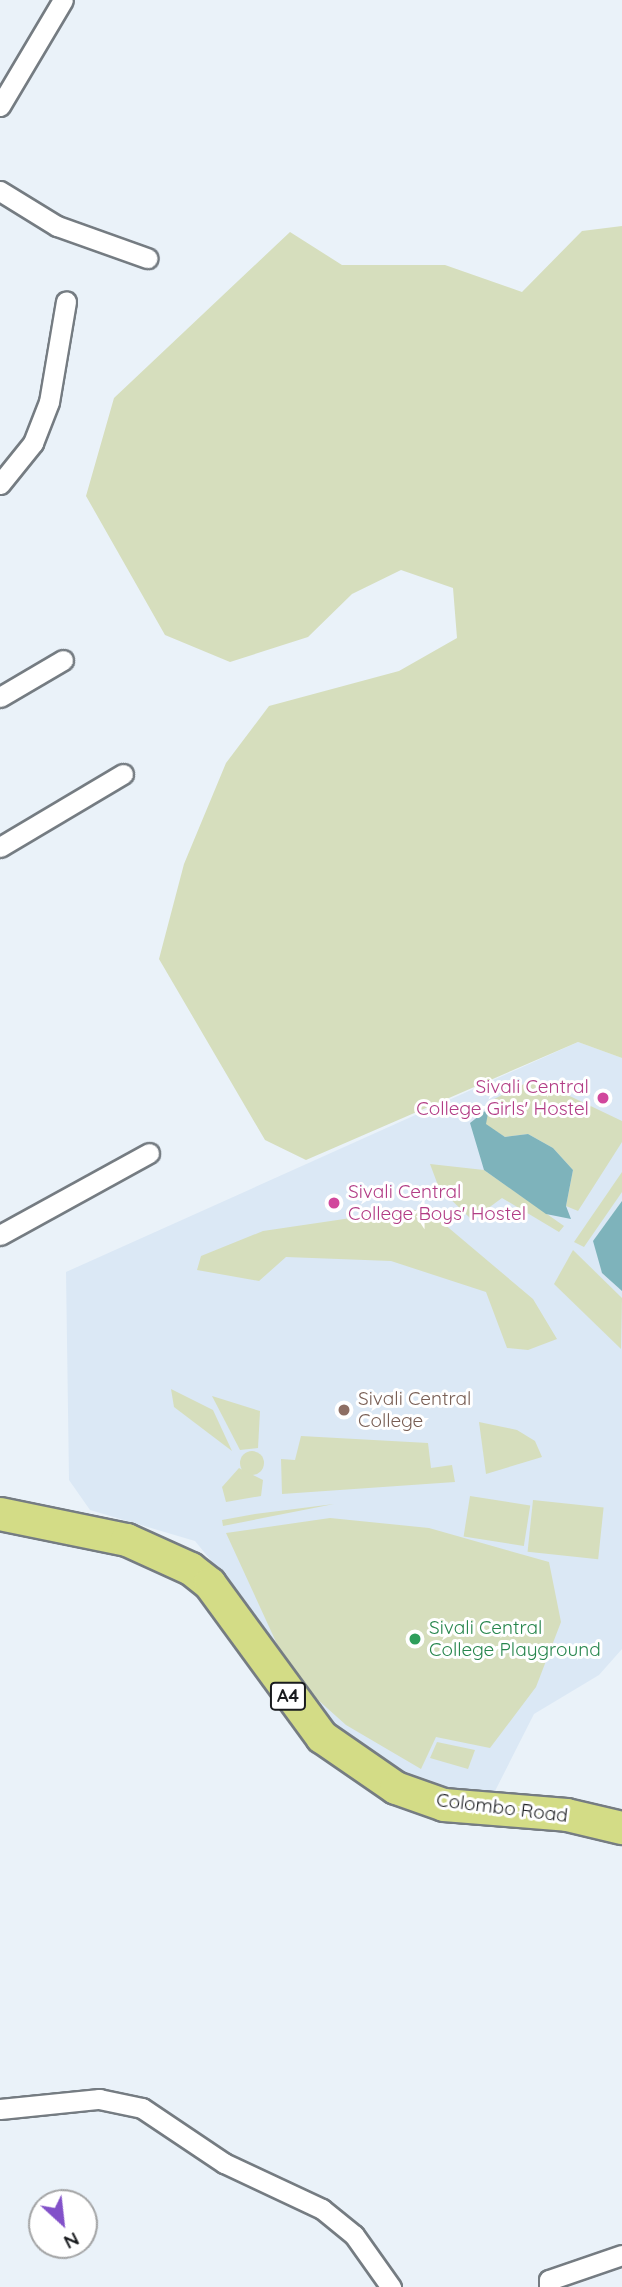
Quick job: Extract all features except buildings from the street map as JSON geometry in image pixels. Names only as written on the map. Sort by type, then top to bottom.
[{"type":"highway","name":"Colombo Road","points":[[0,1514],[127,1540],[191,1569],[210,1584],[322,1737],[396,1787],[444,1805],[618,1829]]},
{"type":"street","points":[[0,106],[63,0]]},
{"type":"street","points":[[0,191],[57,226],[148,258]]},
{"type":"street","points":[[0,484],[33,443],[49,402],[66,301]]},
{"type":"street","points":[[0,697],[63,660]]},
{"type":"street","points":[[0,847],[123,774]]},
{"type":"street","points":[[0,1235],[149,1153]]},
{"type":"street","points":[[0,2109],[99,2099],[142,2108],[223,2163],[321,2210],[354,2235],[391,2287]]},
{"type":"street","points":[[549,2287],[548,2280],[622,2255]]},
{"type":"shaded area","name":"Sivali Central College","points":[[578,1042],[622,1058],[622,1649],[599,1675],[534,1714],[494,1793],[421,1790],[362,1756],[288,1688],[259,1619],[195,1541],[90,1510],[69,1480],[66,1272]]},
{"type":"green space","points":[[622,226],[622,1058],[578,1042],[306,1160],[265,1140],[159,959],[184,864],[226,763],[269,706],[399,671],[457,638],[453,588],[401,570],[352,594],[308,637],[230,662],[165,635],[86,496],[114,398],[290,232],[342,265],[445,265],[522,292],[582,231]]},
{"type":"green space","points":[[534,1079],[622,1121],[622,1142],[578,1211],[566,1206],[573,1170],[553,1148],[528,1134],[505,1137],[485,1124],[490,1101]]},
{"type":"green space","points":[[430,1164],[484,1170],[564,1226],[559,1232],[502,1198],[472,1220],[439,1188]]},
{"type":"green space","points":[[622,1172],[622,1192],[584,1247],[574,1242]]},
{"type":"green space","points":[[412,1209],[437,1218],[533,1299],[557,1339],[528,1350],[507,1348],[486,1292],[391,1261],[286,1257],[259,1281],[197,1270],[201,1256],[263,1231]]},
{"type":"green space","points":[[573,1250],[622,1298],[621,1349],[554,1284]]},
{"type":"green space","points":[[171,1389],[213,1410],[232,1451],[174,1407]]},
{"type":"green space","points":[[212,1396],[260,1411],[258,1448],[240,1450]]},
{"type":"green space","points":[[479,1422],[517,1430],[535,1441],[542,1457],[486,1474]]},
{"type":"green space","points":[[301,1436],[428,1443],[431,1468],[452,1465],[455,1482],[282,1494],[281,1459],[295,1460]]},
{"type":"green space","points":[[252,1451],[261,1454],[264,1463],[261,1472],[252,1475],[243,1472],[240,1463],[243,1454]]},
{"type":"green space","points":[[239,1468],[263,1480],[261,1496],[226,1502],[222,1487]]},
{"type":"green space","points":[[470,1496],[530,1506],[524,1546],[464,1536]]},
{"type":"green space","points":[[533,1500],[604,1507],[598,1559],[528,1552]]},
{"type":"green space","points":[[334,1504],[223,1526],[222,1520]]},
{"type":"green space","name":"Sivali Central College Playground","points":[[330,1518],[429,1528],[549,1562],[561,1622],[536,1687],[490,1748],[436,1737],[421,1769],[346,1725],[308,1691],[282,1655],[226,1533]]},
{"type":"green space","points":[[437,1742],[475,1750],[468,1769],[430,1758]]},
{"type":"water","points":[[489,1108],[486,1124],[505,1137],[528,1134],[553,1148],[573,1170],[566,1206],[571,1219],[546,1214],[484,1170],[470,1123]]},
{"type":"water","points":[[622,1201],[622,1291],[602,1273],[593,1241]]},
{"type":"place","name":"Sivali Central College Girls' Hostel","points":[[603,1098]]},
{"type":"place","name":"Sivali Central College Boys' Hostel","points":[[334,1203]]},
{"type":"place","name":"Sivali Central College","points":[[344,1410]]},
{"type":"place","name":"Sivali Central College Playground","points":[[415,1639]]}]
